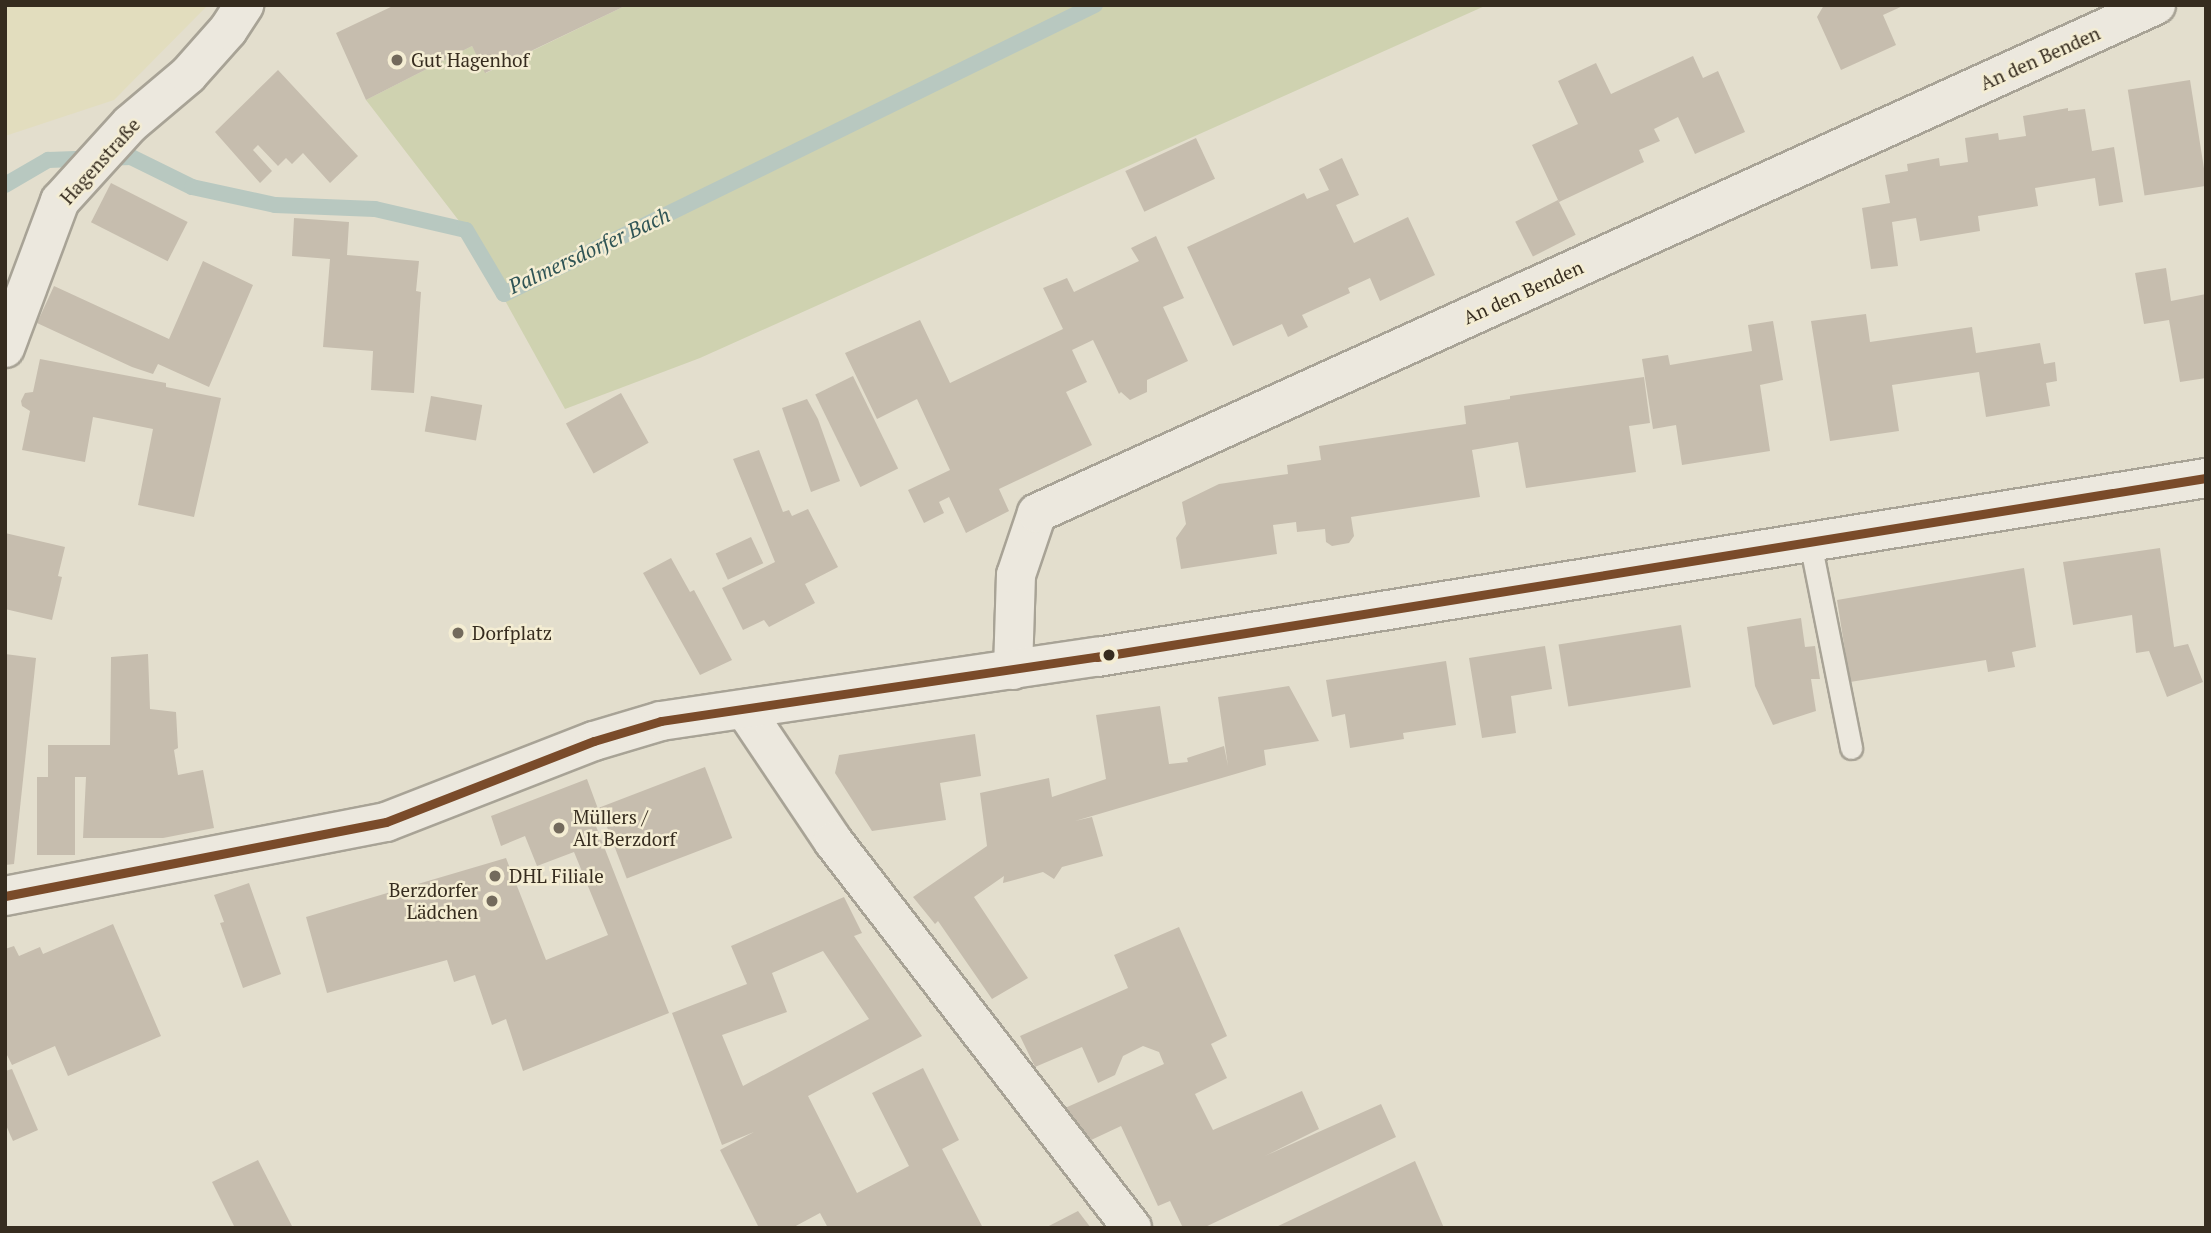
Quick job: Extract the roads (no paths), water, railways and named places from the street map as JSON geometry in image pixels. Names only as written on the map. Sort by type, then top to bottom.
[{"type":"street","name":"Hagenstraße","points":[[5,348],[60,201],[130,124],[188,75],[228,30],[244,5]]},
{"type":"street","name":"An den Benden","points":[[1013,670],[1016,575],[1037,513],[2155,5]]},
{"type":"street","points":[[5,896],[386,822],[594,741],[661,721],[1013,670],[2206,478]]},
{"type":"street","points":[[745,710],[833,841],[1132,1228]]},
{"type":"lane","points":[[1810,542],[1851,748]]},
{"type":"waterway","name":"Palmersdorfer Bach","points":[[5,185],[48,160],[131,157],[192,187],[275,205],[375,209],[466,230],[504,294],[1095,5]]},
{"type":"place","name":"Gut Hagenhof","points":[[397,60]]},
{"type":"place","name":"Dorfplatz","points":[[458,633]]},
{"type":"place","name":"Müllers / Alt Berzdorf","points":[[559,828]]},
{"type":"place","name":"DHL Filiale","points":[[495,876]]},
{"type":"place","name":"Berzdorfer Lädchen","points":[[492,901]]}]
